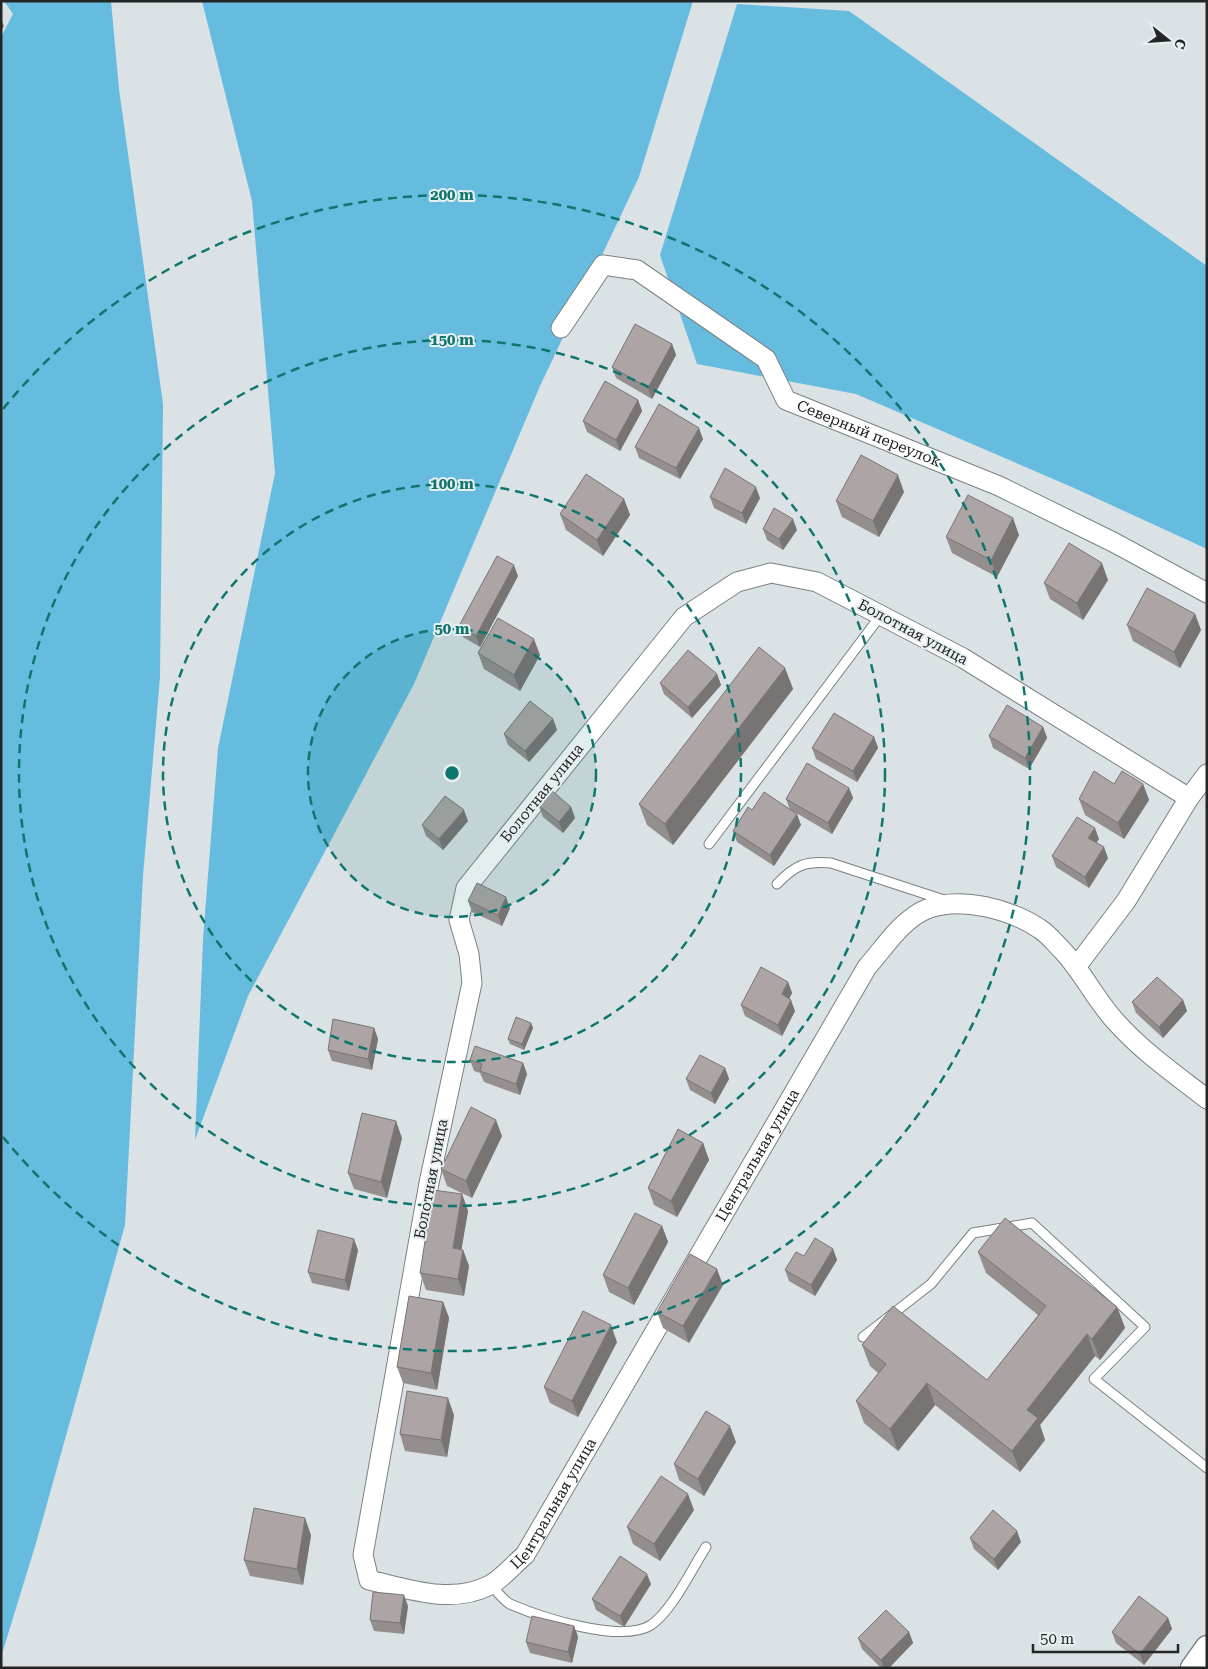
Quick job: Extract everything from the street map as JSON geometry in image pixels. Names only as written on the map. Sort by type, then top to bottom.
[{"type":"street","name":"Северный переулок","points":[[560,328],[603,264],[637,270],[766,359],[786,400],[999,486],[1113,542],[1207,593]]},
{"type":"street","name":"Болотная улица","points":[[364,1555],[429,1183],[472,983],[469,954],[459,920],[466,888],[684,617],[737,582],[771,573],[817,582],[963,658],[1189,798]]},
{"type":"street","points":[[1076,968],[1126,901],[1189,798],[1207,774]]},
{"type":"street","name":"Центральная улица","points":[[364,1555],[369,1580],[434,1595],[470,1593],[491,1585],[525,1555],[867,967],[905,924],[927,909],[957,904],[987,907],[1013,915],[1040,929],[1076,968],[1116,1022],[1141,1047],[1207,1099]]},
{"type":"street","points":[[1192,1668],[1207,1647]]},
{"type":"lane","points":[[709,844],[881,615]]},
{"type":"lane","points":[[777,884],[792,869],[812,862],[831,863],[896,886],[957,904]]},
{"type":"lane","points":[[863,1337],[931,1284],[973,1233],[1032,1223],[1145,1327],[1094,1379],[1207,1468]]},
{"type":"lane","points":[[491,1585],[508,1603],[588,1630],[628,1631],[649,1626],[662,1616],[706,1548]]},
{"type":"shaded area","points":[[4,1],[111,1],[119,89],[163,404],[160,677],[143,876],[125,1225],[36,1543],[1,1657],[1,37],[13,14]]},
{"type":"shaded area","points":[[202,1],[693,1],[639,177],[540,386],[414,684],[248,996],[195,1140],[203,939],[218,748],[275,473],[252,201]]},
{"type":"shaded area","points":[[737,4],[849,11],[1207,266],[1207,549],[1074,488],[856,394],[697,364],[660,255]]},
{"type":"building","points":[[635,324],[672,344],[648,388],[612,367]]},
{"type":"building","points":[[605,381],[638,400],[616,440],[583,421]]},
{"type":"building","points":[[659,404],[699,428],[676,468],[635,447]]},
{"type":"building","points":[[861,455],[898,475],[873,521],[836,501]]},
{"type":"building","points":[[725,468],[756,487],[742,513],[710,497]]},
{"type":"building","points":[[586,474],[624,499],[597,540],[560,514]]},
{"type":"building","points":[[968,495],[1013,518],[991,560],[946,537]]},
{"type":"building","points":[[774,508],[793,519],[779,539],[763,529]]},
{"type":"building","points":[[1069,543],[1102,563],[1077,603],[1044,583]]},
{"type":"building","points":[[497,556],[514,565],[476,636],[459,626]]},
{"type":"building","points":[[1147,588],[1195,614],[1174,652],[1127,625]]},
{"type":"building","points":[[498,618],[534,639],[514,675],[478,653]]},
{"type":"building","points":[[759,647],[785,668],[665,824],[639,804]]},
{"type":"building","points":[[688,650],[717,674],[688,707],[660,683]]},
{"type":"building","points":[[530,701],[553,719],[525,751],[504,734]]},
{"type":"building","points":[[1007,705],[1043,727],[1025,758],[989,736]]},
{"type":"building","points":[[834,713],[874,737],[853,771],[812,748]]},
{"type":"building","points":[[807,763],[849,788],[828,823],[786,799]]},
{"type":"building","points":[[1094,771],[1114,784],[1122,771],[1143,784],[1118,823],[1079,799]]},
{"type":"building","points":[[551,790],[571,807],[559,822],[539,806]]},
{"type":"building","points":[[764,792],[797,814],[770,855],[733,831],[748,807],[752,810]]},
{"type":"building","points":[[445,796],[464,810],[439,839],[422,825]]},
{"type":"building","points":[[1077,817],[1095,828],[1088,838],[1104,847],[1085,877],[1052,856]]},
{"type":"building","points":[[477,883],[506,897],[498,915],[468,901]]},
{"type":"building","points":[[761,967],[788,982],[782,994],[791,1000],[778,1025],[741,1005]]},
{"type":"building","points":[[1157,977],[1183,1000],[1159,1027],[1132,1002]]},
{"type":"building","points":[[516,1017],[531,1023],[522,1044],[508,1039]]},
{"type":"building","points":[[333,1019],[374,1028],[368,1059],[328,1050]]},
{"type":"building","points":[[475,1046],[523,1063],[516,1084],[480,1071],[482,1064],[470,1060]]},
{"type":"building","points":[[700,1055],[725,1068],[711,1093],[686,1079]]},
{"type":"building","points":[[471,1107],[496,1120],[466,1181],[441,1169]]},
{"type":"building","points":[[362,1113],[396,1121],[381,1182],[348,1173]]},
{"type":"building","points":[[678,1129],[703,1143],[671,1201],[648,1188]]},
{"type":"building","points":[[433,1190],[462,1194],[453,1248],[463,1250],[458,1279],[420,1273]]},
{"type":"building","points":[[635,1213],[662,1226],[628,1288],[603,1275]]},
{"type":"building","points":[[1005,1218],[1117,1307],[1092,1339],[1087,1334],[1027,1410],[1038,1418],[1012,1451],[927,1383],[890,1429],[856,1401],[886,1364],[862,1345],[893,1306],[987,1380],[1046,1306],[978,1252]]},
{"type":"building","points":[[318,1230],[354,1239],[345,1280],[308,1272]]},
{"type":"building","points":[[815,1238],[833,1249],[811,1285],[785,1270],[796,1252],[804,1256]]},
{"type":"building","points":[[690,1254],[717,1269],[683,1326],[657,1312]]},
{"type":"building","points":[[409,1296],[443,1302],[431,1373],[397,1367]]},
{"type":"building","points":[[583,1311],[611,1325],[572,1401],[544,1387]]},
{"type":"building","points":[[407,1391],[448,1398],[441,1440],[400,1434]]},
{"type":"building","points":[[706,1411],[730,1426],[698,1479],[674,1464]]},
{"type":"building","points":[[661,1476],[688,1494],[654,1544],[627,1527]]},
{"type":"building","points":[[254,1508],[305,1518],[297,1569],[244,1560]]},
{"type":"building","points":[[993,1510],[1017,1531],[994,1559],[970,1538]]},
{"type":"building","points":[[620,1556],[647,1574],[620,1616],[592,1599]]},
{"type":"building","points":[[373,1592],[404,1595],[400,1623],[370,1620]]},
{"type":"building","points":[[1139,1596],[1168,1618],[1140,1654],[1112,1632]]},
{"type":"building","points":[[886,1610],[909,1632],[881,1660],[858,1638]]},
{"type":"building","points":[[532,1616],[574,1626],[568,1652],[526,1642]]}]
